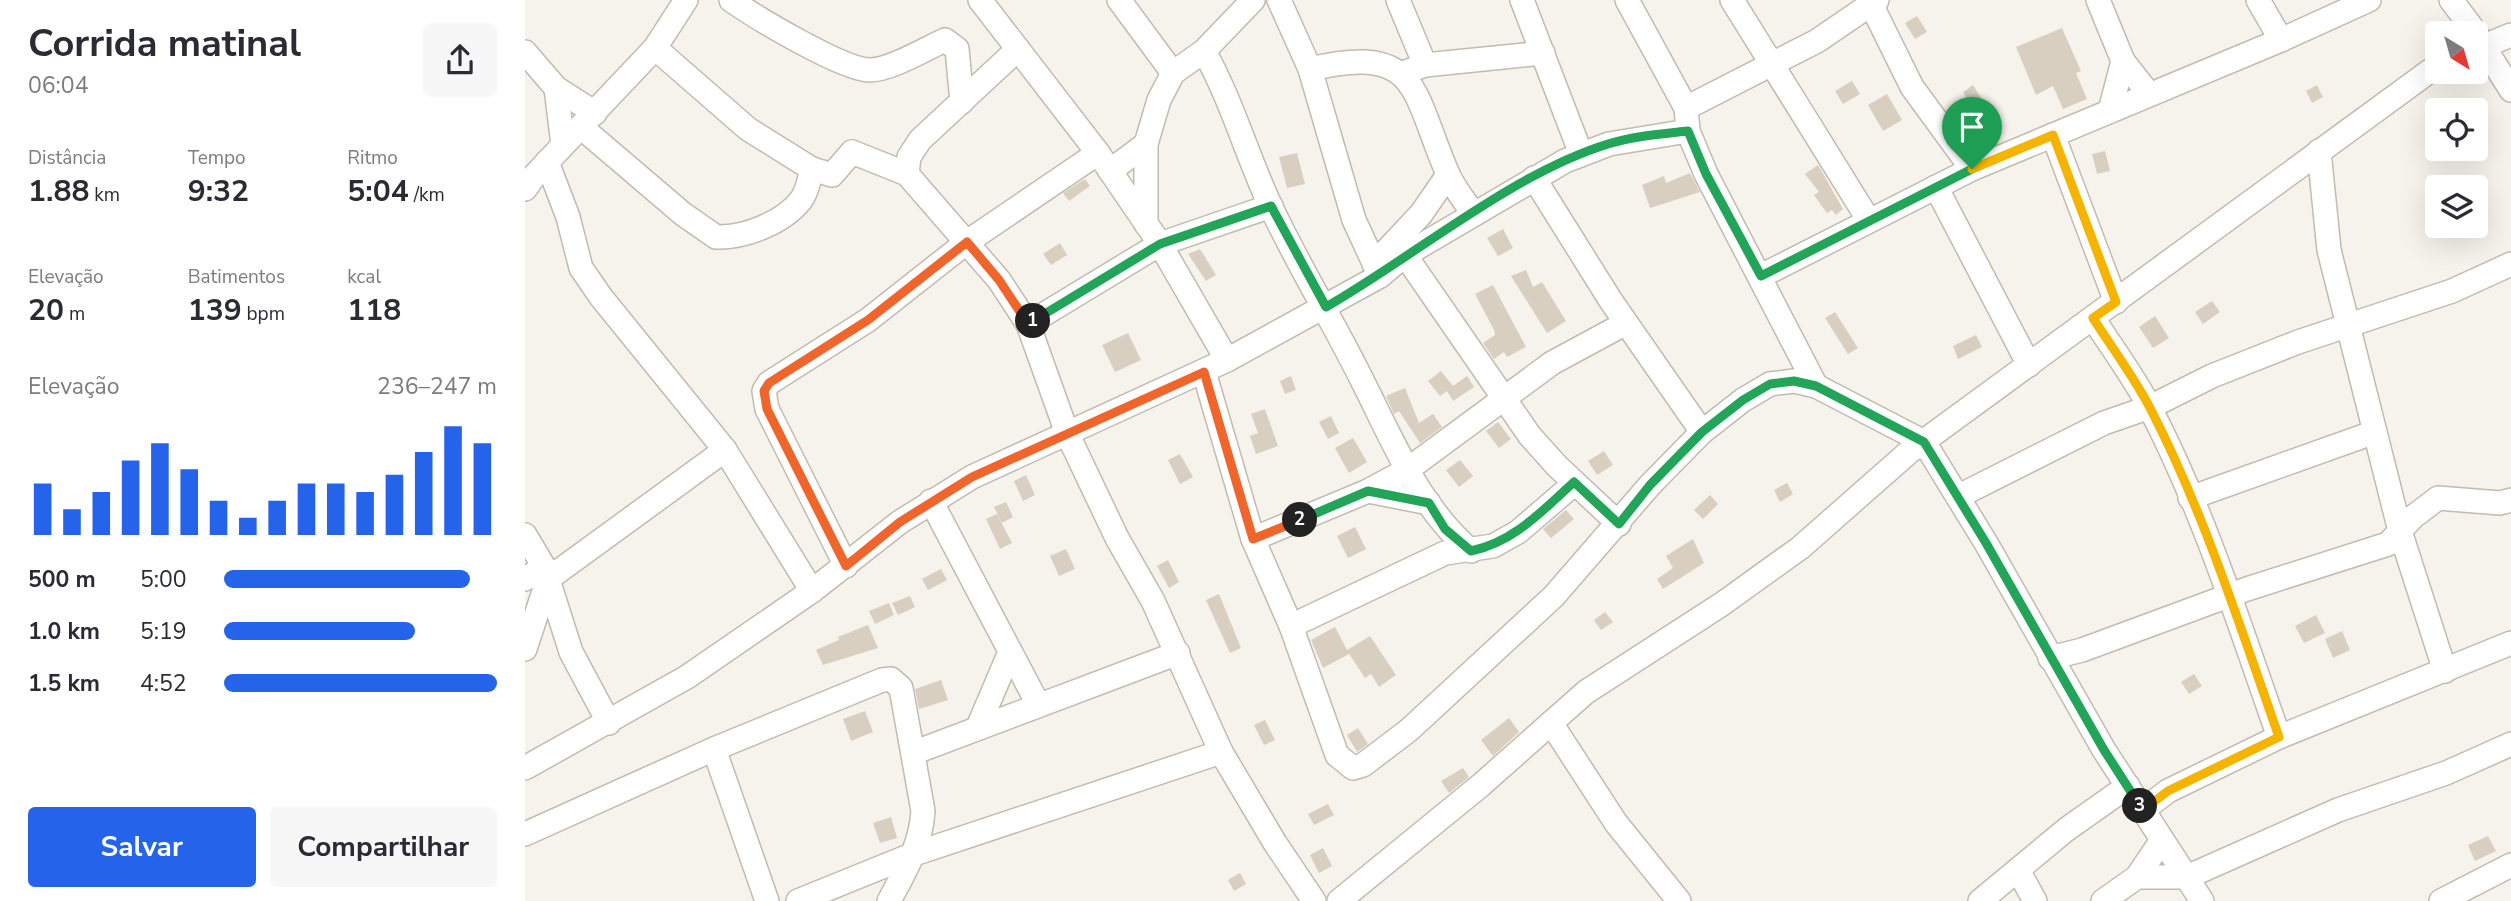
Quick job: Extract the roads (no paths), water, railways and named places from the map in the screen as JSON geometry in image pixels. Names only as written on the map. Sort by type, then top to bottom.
[{"type":"street","points":[[525,189],[547,162],[655,48],[686,0]]},
{"type":"street","points":[[731,0],[799,41],[858,68],[871,70],[944,40],[952,43],[957,49],[962,102]]},
{"type":"street","points":[[980,0],[1104,162],[1160,244],[1227,360]]},
{"type":"street","points":[[1119,0],[1173,73]]},
{"type":"street","points":[[1146,224],[1146,144],[1159,100],[1173,73],[1204,51],[1254,0]]},
{"type":"street","points":[[1279,0],[1310,69],[1336,152],[1343,192],[1377,270]]},
{"type":"street","points":[[1398,0],[1425,65]]},
{"type":"street","points":[[1522,0],[1581,154]]},
{"type":"street","points":[[1626,0],[1687,119],[1706,174],[1816,386]]},
{"type":"street","points":[[1732,0],[1868,219]]},
{"type":"street","points":[[2098,0],[2123,61],[2149,94]]},
{"type":"street","points":[[2258,0],[2281,40]]},
{"type":"street","points":[[1761,276],[1868,219],[1972,169],[2281,40],[2369,0]]},
{"type":"street","points":[[2451,0],[2466,21]]},
{"type":"street","points":[[525,768],[687,677],[811,592],[900,522],[972,477],[1227,360],[1326,307],[1377,270],[1534,177],[1581,154],[1687,119],[1772,64],[1817,41],[1872,1],[1912,87],[1972,169]]},
{"type":"street","points":[[2489,37],[2511,35]]},
{"type":"street","points":[[655,48],[727,113],[812,169],[832,175],[852,152],[907,174],[999,280],[1028,324],[1067,433],[1178,653],[1221,752],[1275,843],[1314,901]]},
{"type":"street","points":[[907,174],[909,158],[920,140],[1018,49]]},
{"type":"street","points":[[1204,51],[1226,91],[1271,206],[1326,307],[1407,470],[1445,529],[1471,551]]},
{"type":"street","points":[[525,52],[556,88],[683,214],[716,237],[753,232],[784,215],[806,192],[812,169]]},
{"type":"street","points":[[1403,73],[1425,65],[1543,53]]},
{"type":"street","points":[[2489,55],[2511,90]]},
{"type":"street","points":[[1310,69],[1346,61],[1380,62],[1403,73],[1420,99],[1448,175],[1473,213]]},
{"type":"street","points":[[2110,111],[2123,61]]},
{"type":"street","points":[[1339,901],[1586,692],[1722,604],[1800,548],[1924,442],[2425,74]]},
{"type":"street","points":[[556,88],[563,145]]},
{"type":"street","points":[[2053,135],[2116,302]]},
{"type":"street","points":[[846,566],[767,409],[764,391],[769,383],[868,320],[967,242],[1104,162],[1146,144]]},
{"type":"street","points":[[2319,151],[2329,250],[2400,531],[2445,671]]},
{"type":"street","points":[[547,162],[568,217],[582,268],[601,297],[725,450],[811,592]]},
{"type":"street","points":[[1377,270],[1448,175]]},
{"type":"street","points":[[1534,177],[1626,323],[1702,432]]},
{"type":"street","points":[[1936,187],[2029,365]]},
{"type":"street","points":[[1028,324],[1160,244],[1271,206]]},
{"type":"street","points":[[1405,255],[1530,436],[1619,524]]},
{"type":"street","points":[[1958,496],[2103,423],[2150,407],[2212,376],[2348,325],[2509,271]]},
{"type":"street","points":[[2093,318],[2150,407],[2228,595],[2279,737]]},
{"type":"street","points":[[1253,539],[1368,491],[1407,470],[1552,363],[1626,323]]},
{"type":"street","points":[[1204,372],[1253,539],[1291,626],[1337,755],[1353,768],[1363,765],[1409,730],[1554,596],[1650,485],[1702,432],[1743,400],[1770,384],[1794,381],[1816,386],[1924,442],[1958,496],[2050,658],[2202,901]]},
{"type":"street","points":[[2190,498],[2375,432]]},
{"type":"street","points":[[525,649],[539,575],[725,450]]},
{"type":"street","points":[[1291,626],[1363,595],[1445,552],[1471,551],[1493,546],[1518,532],[1574,482]]},
{"type":"street","points":[[1368,491],[1429,503]]},
{"type":"street","points":[[2050,658],[2082,650],[2228,595],[2388,544],[2426,505],[2438,498],[2500,503],[2511,500]]},
{"type":"street","points":[[931,501],[1038,704]]},
{"type":"street","points":[[1445,529],[1445,552]]},
{"type":"street","points":[[525,535],[571,652],[609,723]]},
{"type":"street","points":[[2143,810],[2168,791],[2279,737],[2511,643]]},
{"type":"street","points":[[978,727],[1010,652]]},
{"type":"street","points":[[913,753],[1013,713],[1178,653]]},
{"type":"street","points":[[1013,713],[1023,676]]},
{"type":"street","points":[[525,834],[714,749],[882,680],[891,680],[901,688],[923,811],[922,828],[914,854],[889,901]]},
{"type":"street","points":[[1551,723],[1609,813],[1679,901]]},
{"type":"street","points":[[2137,877],[2186,877],[2339,810],[2446,773],[2511,744]]},
{"type":"street","points":[[714,749],[767,901]]},
{"type":"street","points":[[799,901],[847,893],[914,854],[1221,752]]},
{"type":"street","points":[[1980,901],[2067,829],[2128,786]]},
{"type":"street","points":[[2103,901],[2137,877],[2162,840]]},
{"type":"street","points":[[2441,901],[2511,865]]},
{"type":"street","points":[[2018,870],[2035,901]]}]
